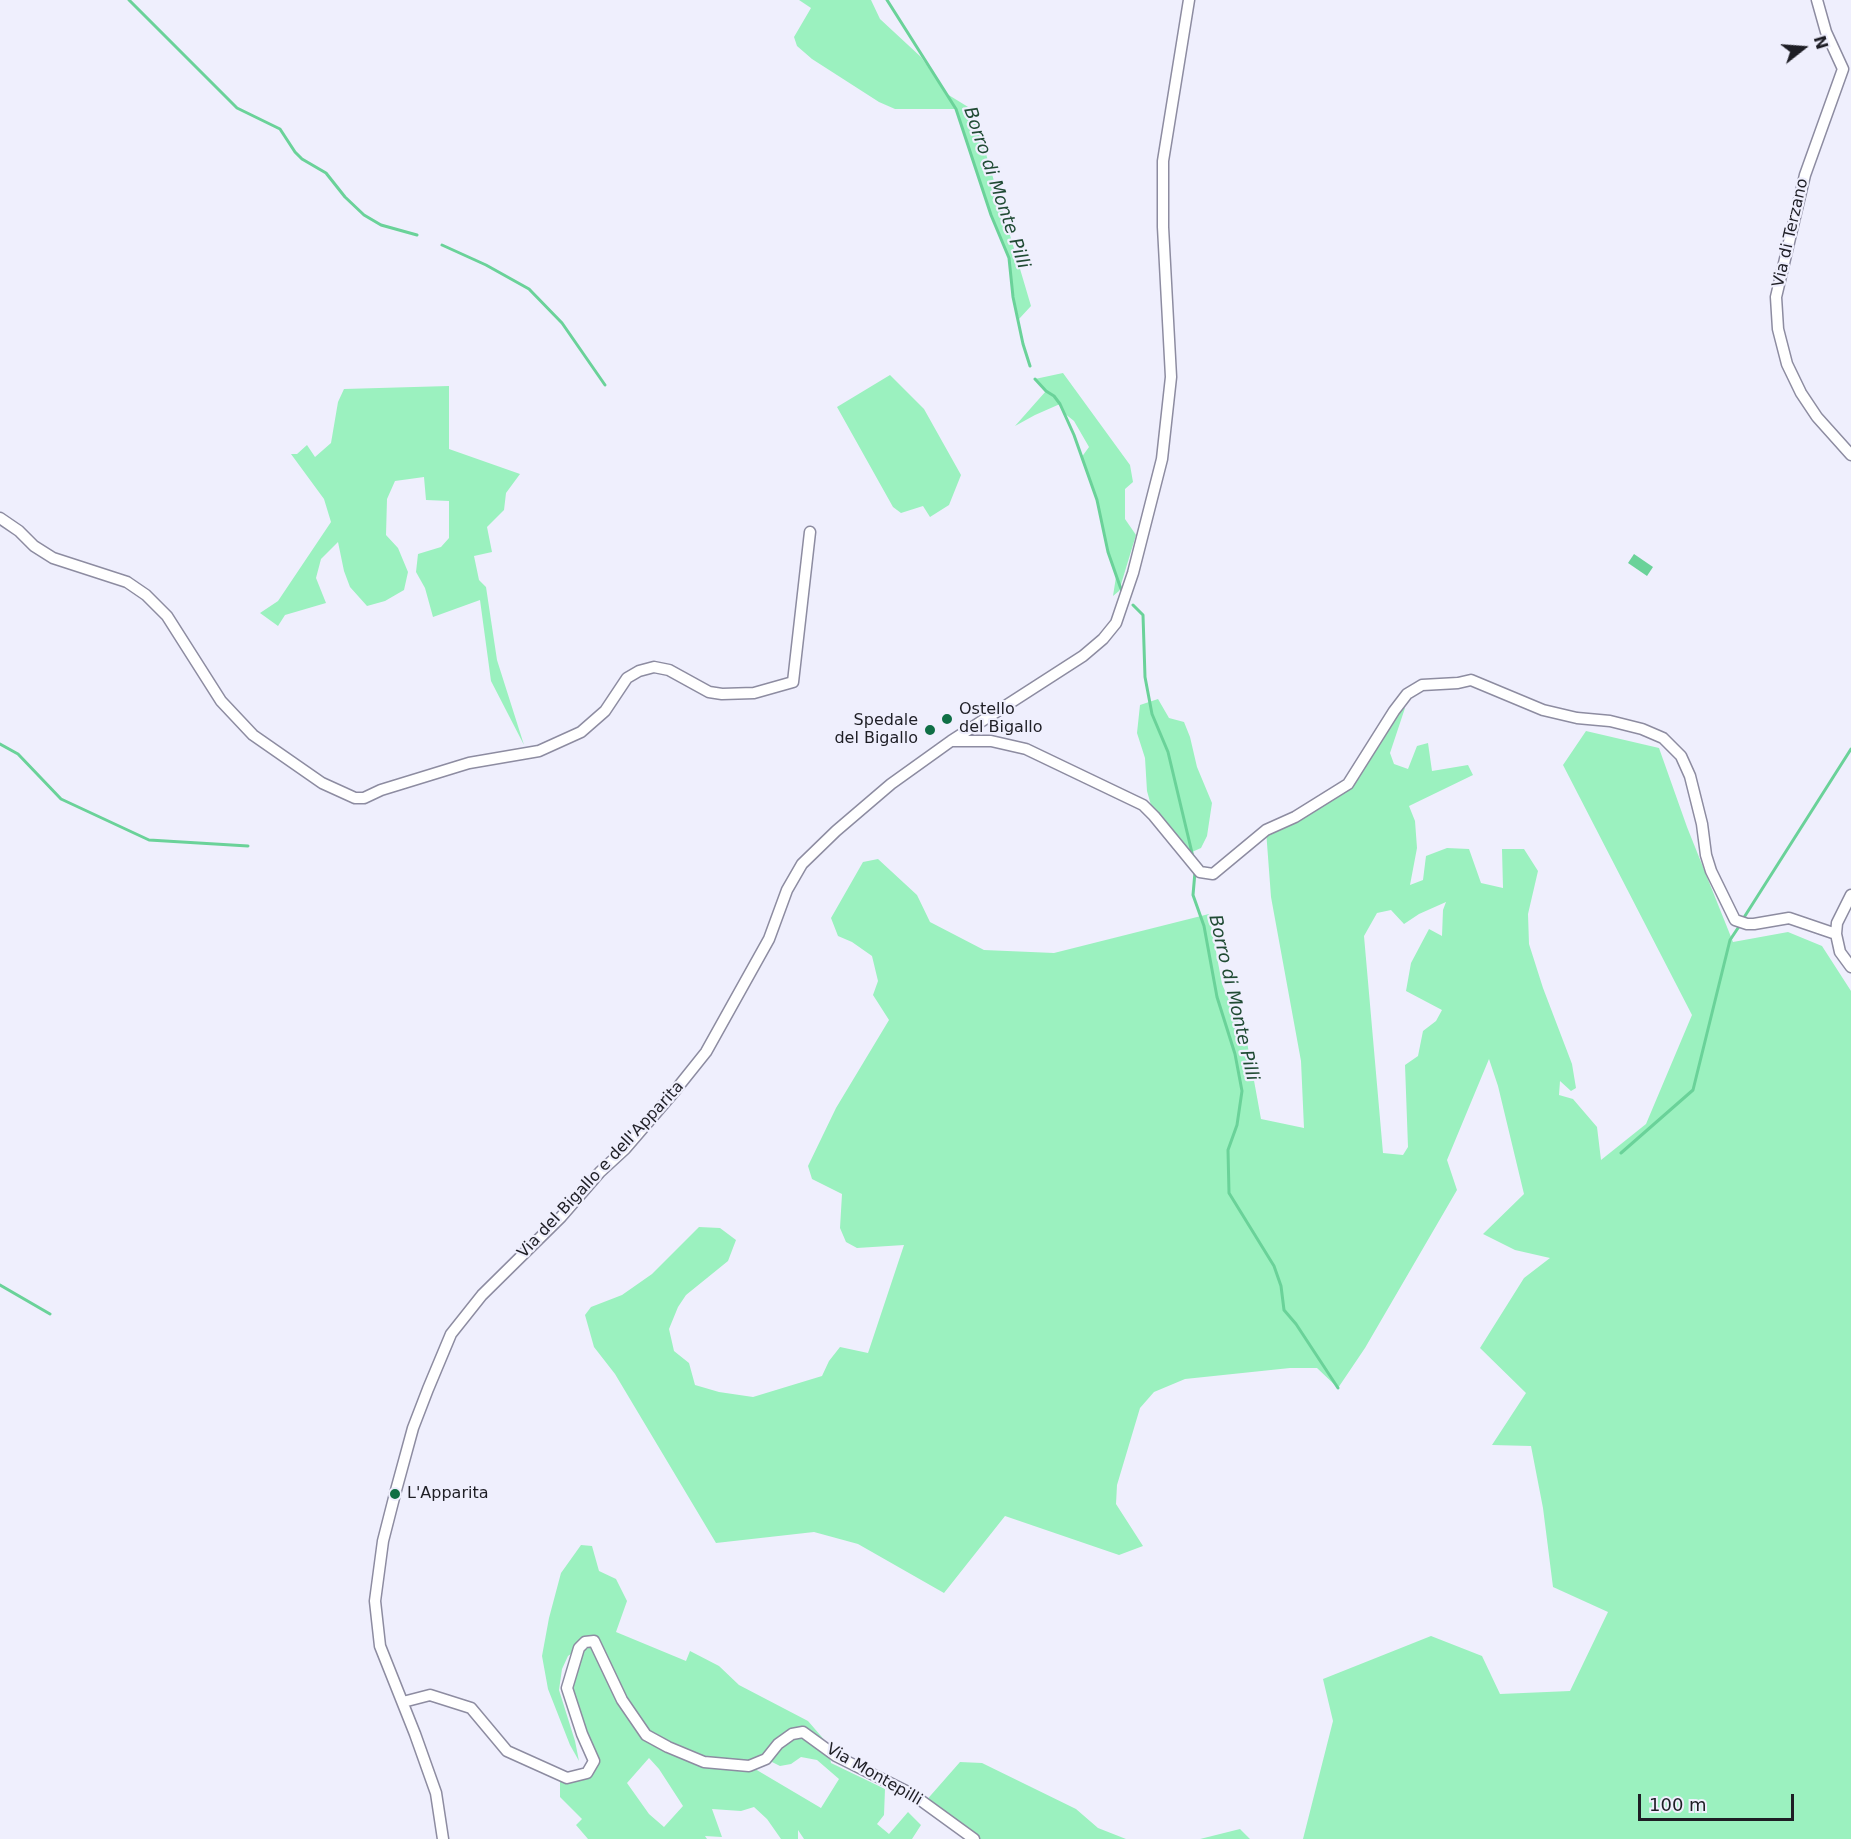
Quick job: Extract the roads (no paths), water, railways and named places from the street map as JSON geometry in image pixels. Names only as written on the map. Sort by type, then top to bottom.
[{"type":"street","name":"Via del Bigallo e dell'Apparita","points":[[443,1839],[436,1793],[380,1646],[375,1601],[383,1541],[402,1463],[428,1389],[451,1334],[482,1295],[561,1217],[600,1172],[625,1149],[706,1052],[769,939],[787,890],[802,864],[836,831],[891,784],[951,741],[1089,650],[1103,639],[1116,623],[1124,603],[1162,459],[1171,377],[1162,227],[1163,161],[1189,0]]},
{"type":"street","name":"Via di Terzano","points":[[1817,0],[1826,32],[1843,69],[1805,175],[1776,297],[1778,329],[1787,364],[1801,393],[1816,417],[1851,455]]},
{"type":"street","points":[[0,518],[19,531],[34,546],[53,558],[127,582],[146,595],[167,616],[221,701],[253,735],[322,783],[355,798],[364,798],[381,790],[469,763],[539,751],[581,732],[605,711],[627,678],[639,671],[654,667],[669,670],[709,692],[722,694],[754,693],[793,682],[810,532]]},
{"type":"street","points":[[951,741],[991,741],[1026,749],[1143,805],[1200,872],[1213,874],[1266,831],[1295,817],[1348,784],[1407,694],[1422,685],[1471,680],[1543,710],[1577,718],[1610,721],[1642,729],[1663,738],[1681,756],[1690,776],[1711,872],[1736,920],[1754,924],[1789,918],[1836,934]]},
{"type":"street","points":[[1851,895],[1837,923],[1836,934],[1840,952],[1851,967]]},
{"type":"street","name":"Via Montepilli","points":[[403,1702],[430,1695],[471,1708],[507,1751],[567,1778],[587,1773],[594,1761],[582,1734],[567,1688],[579,1648],[585,1641],[594,1641],[622,1700],[646,1735],[668,1747],[704,1762],[749,1766],[766,1759],[778,1744],[792,1734],[803,1732],[836,1756],[912,1794],[974,1839]]},
{"type":"waterway","points":[[129,0],[237,108],[280,129],[295,152],[302,159],[326,173],[345,197],[364,215],[381,225],[417,235]]},
{"type":"waterway","name":"Borro di Monte Pilli","points":[[887,0],[956,109],[991,215],[1009,258],[1013,297],[1030,366]]},
{"type":"waterway","points":[[442,245],[486,265],[529,289],[562,323],[605,385]]},
{"type":"waterway","name":"Borro di Monte Pilli","points":[[1035,379],[1060,404],[1074,435],[1097,500],[1108,552],[1122,592]]},
{"type":"waterway","name":"Borro di Monte Pilli","points":[[1133,605],[1143,615],[1145,677],[1152,714],[1168,752],[1193,857]]},
{"type":"waterway","points":[[0,744],[18,754],[61,799],[149,840],[248,846]]},
{"type":"waterway","points":[[1743,919],[1851,749]]},
{"type":"waterway","name":"Borro di Monte Pilli","points":[[1195,872],[1193,895],[1204,926],[1217,997],[1235,1054],[1242,1091],[1237,1125],[1228,1150],[1229,1193],[1274,1266],[1281,1286],[1284,1310],[1296,1324],[1338,1388]]},
{"type":"waterway","points":[[1621,1153],[1693,1090],[1730,940],[1740,925]]},
{"type":"waterway","points":[[0,1285],[50,1314]]},
{"type":"place","name":"Ostello del Bigallo","points":[[947,719]]},
{"type":"place","name":"Spedale del Bigallo","points":[[930,730]]},
{"type":"place","name":"L'Apparita","points":[[395,1494]]}]
